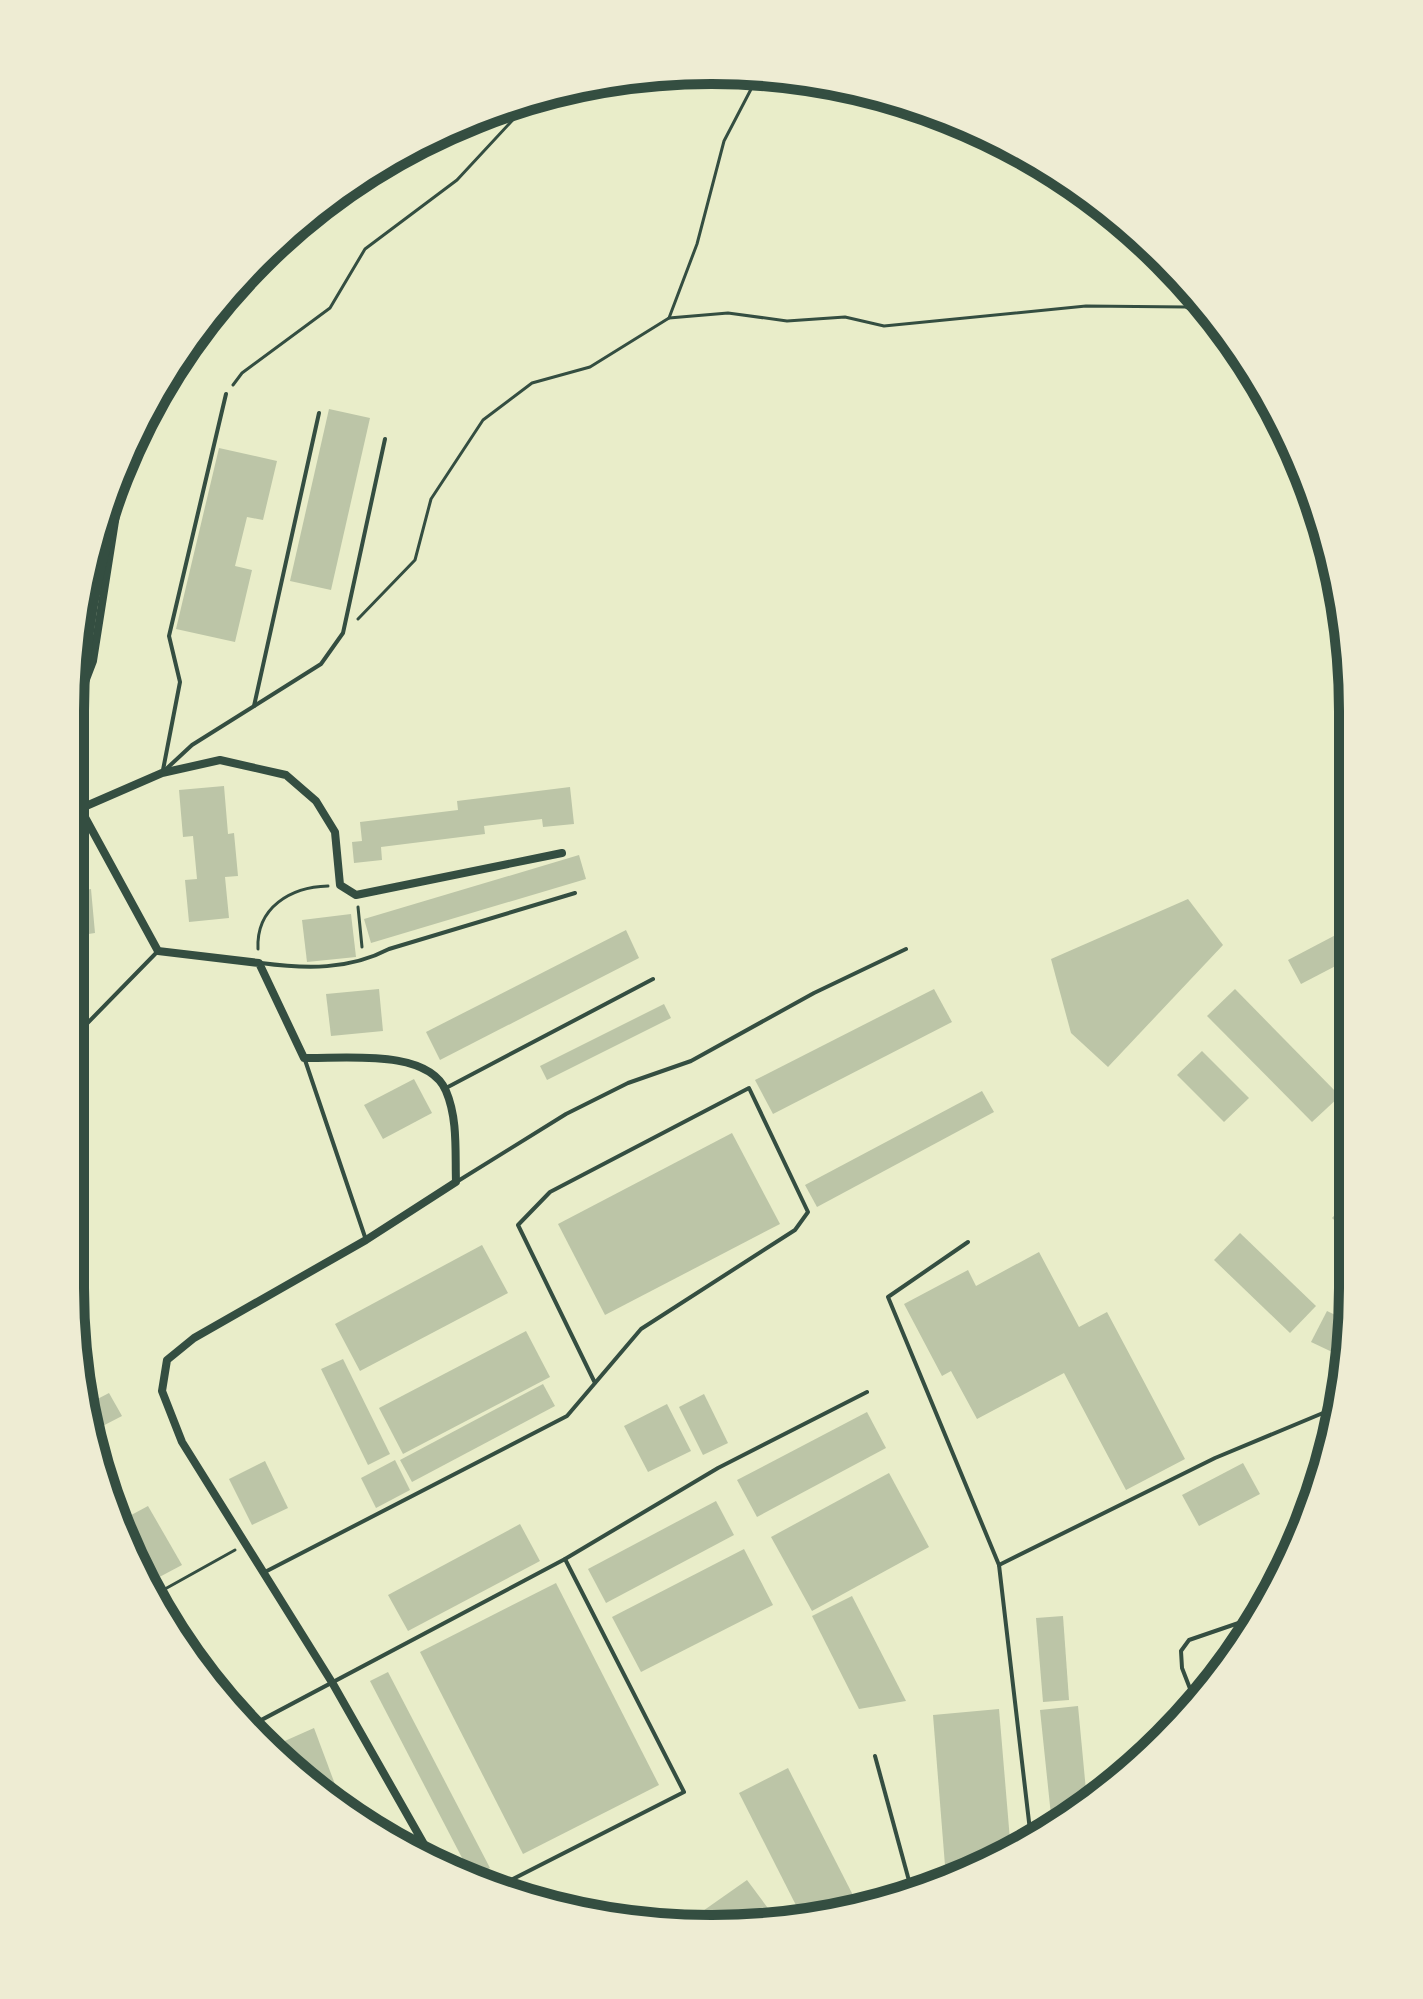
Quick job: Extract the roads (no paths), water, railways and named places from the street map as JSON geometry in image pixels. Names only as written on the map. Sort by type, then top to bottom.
[{"type":"street","points":[[85,683],[93,661],[116,512]]},
{"type":"street","points":[[84,809],[162,773],[220,760],[286,775],[316,801],[335,832],[340,885],[356,895],[562,853]]},
{"type":"street","points":[[84,815],[158,951],[259,963],[304,1058],[413,1061],[446,1088],[455,1126],[456,1182],[366,1240],[194,1338],[167,1360],[162,1391],[171,1420],[333,1684],[424,1845]]},
{"type":"lane","points":[[162,773],[180,682],[169,636],[226,394]]},
{"type":"lane","points":[[254,706],[319,413]]},
{"type":"lane","points":[[162,773],[192,745],[321,664],[343,633],[385,439]]},
{"type":"lane","points":[[259,963],[303,968],[364,962],[389,949],[575,893]]},
{"type":"lane","points":[[456,1182],[566,1114],[628,1083],[691,1061],[814,993],[906,949]]},
{"type":"lane","points":[[84,1027],[158,951]]},
{"type":"lane","points":[[446,1088],[653,979]]},
{"type":"lane","points":[[304,1058],[366,1240]]},
{"type":"lane","points":[[263,1573],[567,1416],[641,1329],[795,1230],[808,1212],[749,1088],[550,1192],[518,1225],[595,1383]]},
{"type":"lane","points":[[968,1242],[888,1297],[999,1565],[1030,1828]]},
{"type":"lane","points":[[259,1721],[565,1559],[718,1468],[867,1392]]},
{"type":"lane","points":[[999,1565],[1215,1458],[1326,1412]]},
{"type":"lane","points":[[508,1881],[684,1792],[565,1559]]},
{"type":"lane","points":[[1191,1691],[1182,1668],[1181,1651],[1189,1640],[1242,1622]]},
{"type":"lane","points":[[875,1756],[910,1883]]}]
